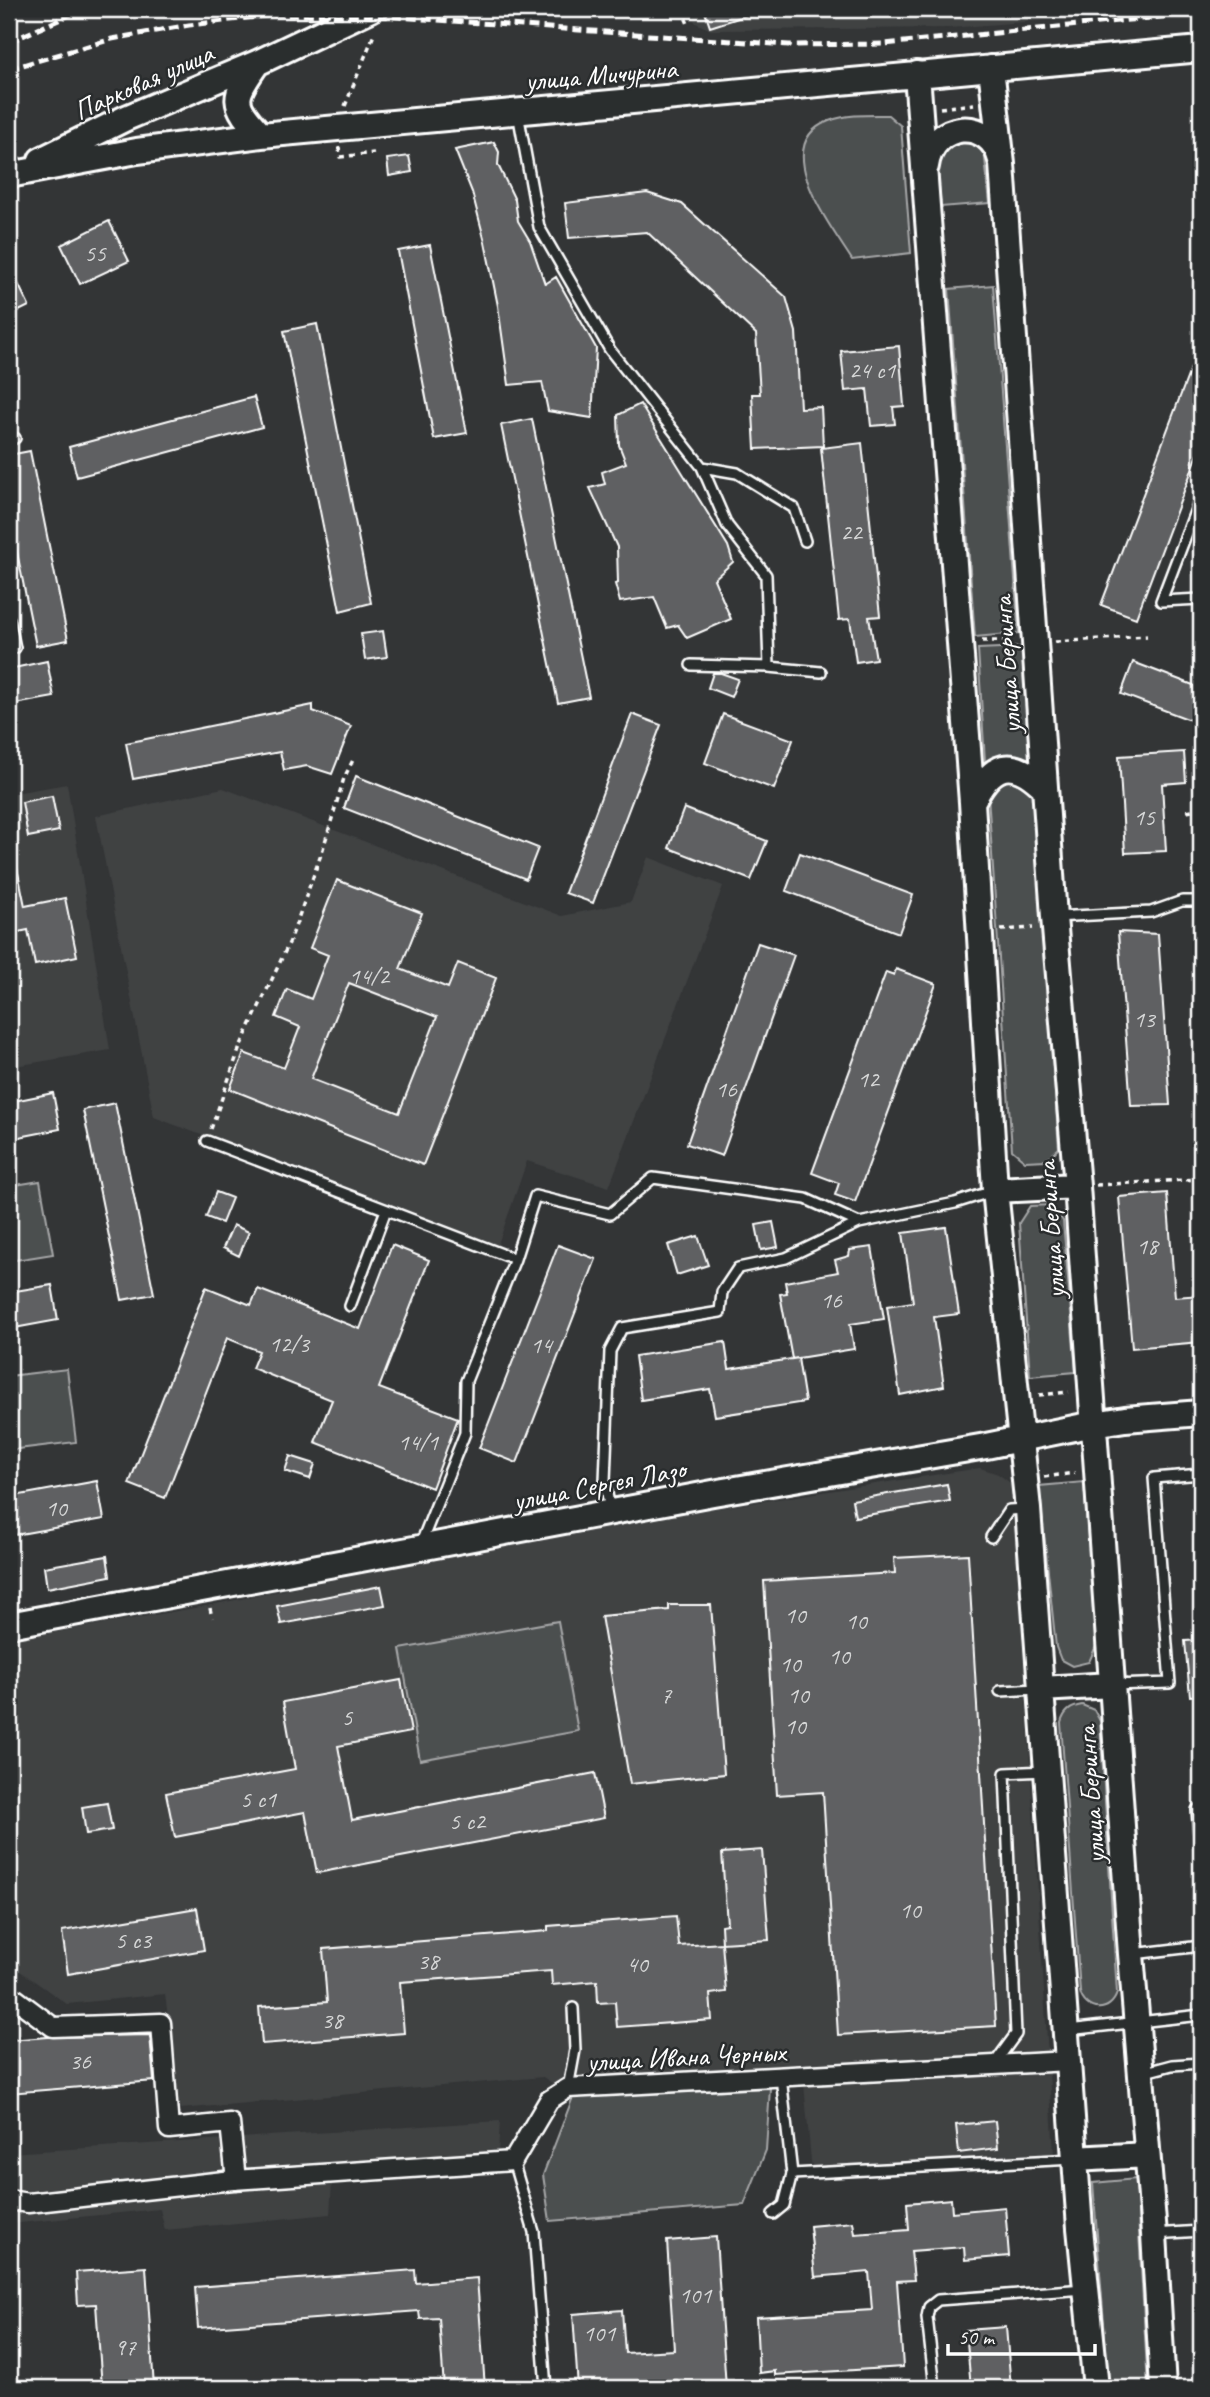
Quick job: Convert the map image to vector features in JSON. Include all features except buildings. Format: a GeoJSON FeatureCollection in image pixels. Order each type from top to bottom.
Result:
{"type":"FeatureCollection","features":[{"type":"Feature","properties":{"kind":"street","name":"Парковая улица"},"geometry":{"type":"LineString","coordinates":[[12,174],[126,118],[257,63],[374,19]]}},
{"type":"Feature","properties":{"kind":"street","name":"улица Мичурина"},"geometry":{"type":"LineString","coordinates":[[12,174],[137,151],[261,135],[1201,50]]}},
{"type":"Feature","properties":{"kind":"street"},"geometry":{"type":"LineString","coordinates":[[257,63],[240,87],[237,103],[244,117],[261,135]]}},
{"type":"Feature","properties":{"kind":"street","name":"улица Беринга"},"geometry":{"type":"LineString","coordinates":[[991,68],[1002,164],[1045,788],[1048,922],[1077,1186],[1163,2388]]}},
{"type":"Feature","properties":{"kind":"street","name":"улица Беринга"},"geometry":{"type":"LineString","coordinates":[[917,74],[972,802],[995,1190],[1028,1508],[1066,2031],[1096,2388]]}},
{"type":"Feature","properties":{"kind":"street"},"geometry":{"type":"LineString","coordinates":[[926,167],[932,146],[949,132],[960,129],[972,130],[992,142],[999,152],[1002,164]]}},
{"type":"Feature","properties":{"kind":"street"},"geometry":{"type":"LineString","coordinates":[[972,802],[992,771],[1007,767],[1022,771],[1045,788]]}},
{"type":"Feature","properties":{"kind":"street"},"geometry":{"type":"LineString","coordinates":[[995,1190],[1077,1186]]}},
{"type":"Feature","properties":{"kind":"street","name":"улица Сергея Лазо"},"geometry":{"type":"LineString","coordinates":[[9,1625],[1094,1424],[1201,1413]]}},
{"type":"Feature","properties":{"kind":"street"},"geometry":{"type":"LineString","coordinates":[[1041,1689],[1112,1685]]}},
{"type":"Feature","properties":{"kind":"street"},"geometry":{"type":"LineString","coordinates":[[9,1994],[54,2027],[161,2023],[169,2129],[230,2123],[236,2180]]}},
{"type":"Feature","properties":{"kind":"street","name":"улица Ивана Черных"},"geometry":{"type":"LineString","coordinates":[[513,2161],[549,2100],[568,2088],[1069,2062]]}},
{"type":"Feature","properties":{"kind":"street"},"geometry":{"type":"LineString","coordinates":[[1076,2159],[1147,2155]]}},
{"type":"Feature","properties":{"kind":"street"},"geometry":{"type":"LineString","coordinates":[[9,2200],[28,2203],[236,2180],[513,2161]]}},
{"type":"Feature","properties":{"kind":"lane"},"geometry":{"type":"LineString","coordinates":[[517,112],[539,227],[610,350],[702,467],[727,525],[766,575],[769,667]]}},
{"type":"Feature","properties":{"kind":"lane"},"geometry":{"type":"LineString","coordinates":[[702,467],[737,473],[794,508],[805,541]]}},
{"type":"Feature","properties":{"kind":"lane"},"geometry":{"type":"LineString","coordinates":[[1201,496],[1161,601],[1201,599]]}},
{"type":"Feature","properties":{"kind":"lane"},"geometry":{"type":"LineString","coordinates":[[9,619],[15,648]]}},
{"type":"Feature","properties":{"kind":"lane"},"geometry":{"type":"LineString","coordinates":[[691,666],[769,667],[821,672]]}},
{"type":"Feature","properties":{"kind":"lane"},"geometry":{"type":"LineString","coordinates":[[1048,922],[1151,912],[1182,901],[1201,901]]}},
{"type":"Feature","properties":{"kind":"lane"},"geometry":{"type":"LineString","coordinates":[[207,1141],[515,1259]]}},
{"type":"Feature","properties":{"kind":"lane"},"geometry":{"type":"LineString","coordinates":[[419,1549],[466,1433],[466,1381],[515,1259],[535,1196],[610,1214],[653,1178],[806,1199],[859,1223]]}},
{"type":"Feature","properties":{"kind":"lane"},"geometry":{"type":"LineString","coordinates":[[611,1513],[606,1481],[610,1351],[622,1328],[720,1312],[723,1292],[738,1268],[786,1258],[859,1223],[955,1203],[995,1190]]}},
{"type":"Feature","properties":{"kind":"lane"},"geometry":{"type":"LineString","coordinates":[[350,1306],[386,1210]]}},
{"type":"Feature","properties":{"kind":"lane"},"geometry":{"type":"LineString","coordinates":[[1112,1685],[1170,1683],[1154,1478],[1201,1475]]}},
{"type":"Feature","properties":{"kind":"lane"},"geometry":{"type":"LineString","coordinates":[[991,1537],[1009,1510],[1028,1508]]}},
{"type":"Feature","properties":{"kind":"lane"},"geometry":{"type":"LineString","coordinates":[[1000,1691],[1041,1689]]}},
{"type":"Feature","properties":{"kind":"lane"},"geometry":{"type":"LineString","coordinates":[[993,2066],[1016,2034],[1005,1773],[1048,1771]]}},
{"type":"Feature","properties":{"kind":"lane"},"geometry":{"type":"LineString","coordinates":[[1201,1810],[1197,1810],[1201,1859]]}},
{"type":"Feature","properties":{"kind":"lane"},"geometry":{"type":"LineString","coordinates":[[1131,1954],[1201,1946]]}},
{"type":"Feature","properties":{"kind":"lane"},"geometry":{"type":"LineString","coordinates":[[568,2088],[575,2050],[573,2007]]}},
{"type":"Feature","properties":{"kind":"lane"},"geometry":{"type":"LineString","coordinates":[[1066,2031],[1201,2015]]}},
{"type":"Feature","properties":{"kind":"lane"},"geometry":{"type":"LineString","coordinates":[[1140,2073],[1172,2065],[1201,2063]]}},
{"type":"Feature","properties":{"kind":"lane"},"geometry":{"type":"LineString","coordinates":[[773,2214],[784,2205],[792,2174],[781,2077]]}},
{"type":"Feature","properties":{"kind":"lane"},"geometry":{"type":"LineString","coordinates":[[792,2174],[1076,2159]]}},
{"type":"Feature","properties":{"kind":"lane"},"geometry":{"type":"LineString","coordinates":[[513,2161],[534,2232],[546,2388]]}},
{"type":"Feature","properties":{"kind":"lane"},"geometry":{"type":"LineString","coordinates":[[1154,2234],[1201,2231]]}},
{"type":"Feature","properties":{"kind":"lane"},"geometry":{"type":"LineString","coordinates":[[935,2388],[927,2316],[929,2307],[938,2300],[1087,2289]]}},
{"type":"Feature","properties":{"kind":"path"},"geometry":{"type":"LineString","coordinates":[[682,9],[688,24]]}},
{"type":"Feature","properties":{"kind":"path"},"geometry":{"type":"LineString","coordinates":[[374,19],[337,128],[340,157],[374,153]]}},
{"type":"Feature","properties":{"kind":"path"},"geometry":{"type":"LineString","coordinates":[[934,108],[980,103]]}},
{"type":"Feature","properties":{"kind":"path"},"geometry":{"type":"LineString","coordinates":[[960,642],[1067,643],[1147,636]]}},
{"type":"Feature","properties":{"kind":"path"},"geometry":{"type":"LineString","coordinates":[[207,1141],[240,1047],[289,941],[323,849],[344,778],[353,760]]}},
{"type":"Feature","properties":{"kind":"path"},"geometry":{"type":"LineString","coordinates":[[1187,811],[1201,808]]}},
{"type":"Feature","properties":{"kind":"path"},"geometry":{"type":"LineString","coordinates":[[1001,930],[1048,922]]}},
{"type":"Feature","properties":{"kind":"path"},"geometry":{"type":"LineString","coordinates":[[1077,1186],[1199,1179],[1194,1092]]}},
{"type":"Feature","properties":{"kind":"path"},"geometry":{"type":"LineString","coordinates":[[1039,1395],[1078,1391]]}},
{"type":"Feature","properties":{"kind":"path"},"geometry":{"type":"LineString","coordinates":[[1041,1478],[1084,1472]]}},
{"type":"Feature","properties":{"kind":"shaded area"},"geometry":{"type":"Polygon","coordinates":[[[687,9],[1180,9],[949,28],[711,30],[696,23],[687,9]]]}},
{"type":"Feature","properties":{"kind":"shaded area"},"geometry":{"type":"Polygon","coordinates":[[[888,115],[901,126],[911,253],[852,260],[831,228],[810,187],[804,167],[804,148],[811,132],[829,121],[851,116],[888,115]]]}},
{"type":"Feature","properties":{"kind":"shaded area"},"geometry":{"type":"Polygon","coordinates":[[[966,137],[984,150],[990,203],[941,207],[937,162],[941,148],[966,137]]]}},
{"type":"Feature","properties":{"kind":"shaded area"},"geometry":{"type":"Polygon","coordinates":[[[993,285],[1019,633],[975,637],[949,289],[993,285]]]}},
{"type":"Feature","properties":{"kind":"shaded area"},"geometry":{"type":"Polygon","coordinates":[[[1022,647],[1032,758],[985,762],[978,649],[1022,647]]]}},
{"type":"Feature","properties":{"kind":"shaded area"},"geometry":{"type":"Polygon","coordinates":[[[1020,779],[1033,791],[1059,1148],[1046,1160],[1025,1161],[1012,1150],[988,795],[999,781],[1020,779]]]}},
{"type":"Feature","properties":{"kind":"shaded area"},"geometry":{"type":"Polygon","coordinates":[[[67,784],[110,1050],[9,1067],[9,794],[67,784]]]}},
{"type":"Feature","properties":{"kind":"shaded area"},"geometry":{"type":"Polygon","coordinates":[[[223,788],[562,916],[631,902],[648,857],[723,886],[609,1187],[527,1161],[497,1247],[154,1117],[96,816],[223,788]]]}},
{"type":"Feature","properties":{"kind":"shaded area"},"geometry":{"type":"Polygon","coordinates":[[[40,1181],[53,1254],[9,1261],[9,1186],[40,1181]]]}},
{"type":"Feature","properties":{"kind":"shaded area"},"geometry":{"type":"Polygon","coordinates":[[[1051,1205],[1063,1221],[1076,1372],[1030,1376],[1019,1223],[1030,1206],[1051,1205]]]}},
{"type":"Feature","properties":{"kind":"shaded area"},"geometry":{"type":"Polygon","coordinates":[[[67,1369],[76,1442],[9,1450],[9,1376],[67,1369]]]}},
{"type":"Feature","properties":{"kind":"shaded area"},"geometry":{"type":"Polygon","coordinates":[[[980,1468],[998,1474],[1013,1485],[1054,2155],[812,2171],[804,2084],[567,2093],[543,2077],[180,2109],[165,1994],[67,2004],[13,1966],[9,1927],[9,1640],[206,1606],[587,1528],[980,1468]]]}},
{"type":"Feature","properties":{"kind":"shaded area"},"geometry":{"type":"Polygon","coordinates":[[[1084,1482],[1096,1646],[1089,1662],[1072,1666],[1061,1660],[1056,1647],[1039,1486],[1084,1482]]]}},
{"type":"Feature","properties":{"kind":"shaded area"},"geometry":{"type":"Polygon","coordinates":[[[558,1621],[578,1731],[420,1760],[400,1649],[558,1621]]]}},
{"type":"Feature","properties":{"kind":"shaded area"},"geometry":{"type":"Polygon","coordinates":[[[1082,1705],[1094,1710],[1100,1721],[1117,1993],[1109,2005],[1098,2008],[1087,2004],[1080,1992],[1061,1723],[1068,1711],[1082,1705]]]}},
{"type":"Feature","properties":{"kind":"shaded area"},"geometry":{"type":"Polygon","coordinates":[[[770,2088],[766,2150],[744,2205],[550,2221],[543,2175],[573,2097],[770,2088]]]}},
{"type":"Feature","properties":{"kind":"shaded area"},"geometry":{"type":"Polygon","coordinates":[[[500,2121],[497,2169],[332,2182],[330,2214],[165,2230],[160,2209],[9,2224],[9,2153],[500,2121]]]}},
{"type":"Feature","properties":{"kind":"shaded area"},"geometry":{"type":"Polygon","coordinates":[[[1136,2179],[1148,2388],[1109,2388],[1093,2183],[1136,2179]]]}},
{"type":"Feature","properties":{"kind":"railway"},"geometry":{"type":"LineString","coordinates":[[9,42],[83,9]]}},
{"type":"Feature","properties":{"kind":"railway"},"geometry":{"type":"LineString","coordinates":[[9,69],[112,39],[189,25],[274,15],[382,16],[789,45],[884,44],[1201,13]]}}]}
